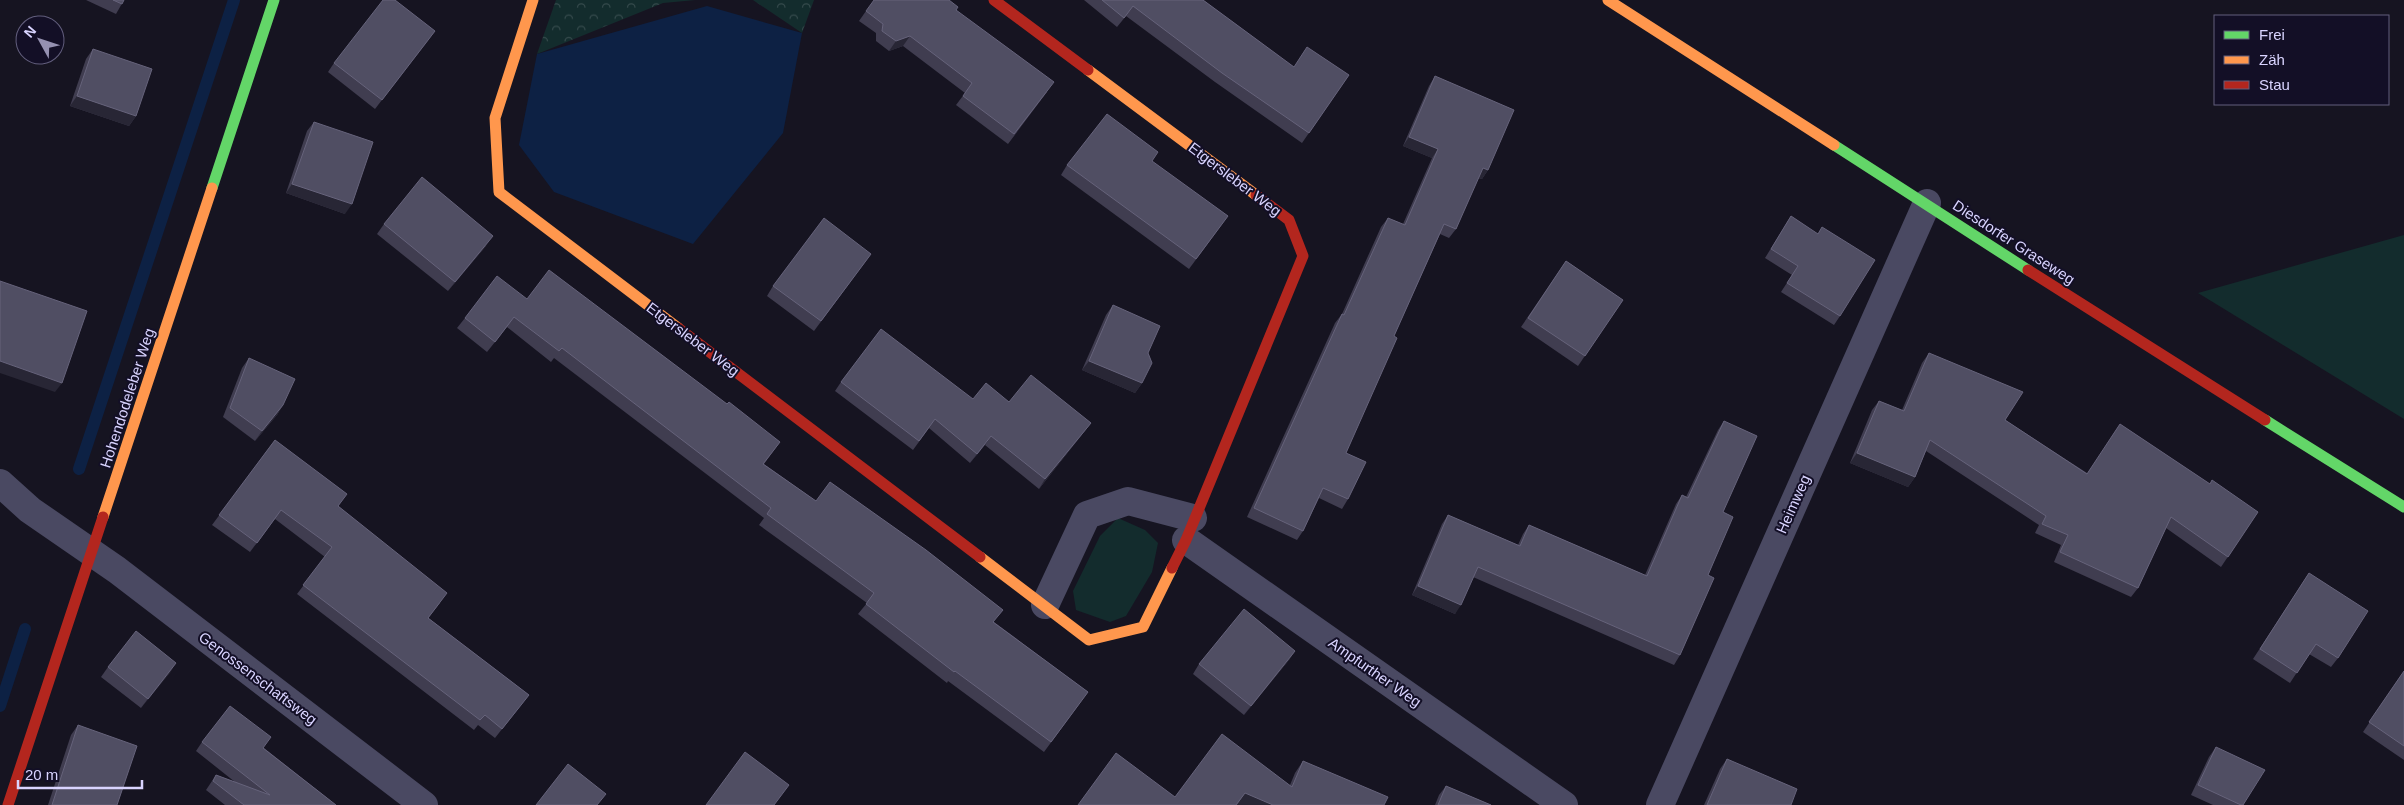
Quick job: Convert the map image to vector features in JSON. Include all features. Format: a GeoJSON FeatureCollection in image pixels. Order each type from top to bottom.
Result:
{"type":"FeatureCollection","features":[{"type":"Feature","properties":{"kind":"street","name":"Hohendodeleber Weg"},"geometry":{"type":"LineString","coordinates":[[8,805],[274,0]]}},
{"type":"Feature","properties":{"kind":"street","name":"Etgersleber Weg"},"geometry":{"type":"LineString","coordinates":[[532,0],[495,118],[498,192],[1089,640],[1143,627],[1190,529],[1303,256],[1289,220],[994,0]]}},
{"type":"Feature","properties":{"kind":"street","name":"Diesdorfer Graseweg"},"geometry":{"type":"LineString","coordinates":[[1608,0],[1927,203],[2130,336],[2404,508]]}},
{"type":"Feature","properties":{"kind":"street","name":"Heimweg"},"geometry":{"type":"LineString","coordinates":[[1660,805],[1927,203]]}},
{"type":"Feature","properties":{"kind":"street","name":"Genossenschaftsweg"},"geometry":{"type":"LineString","coordinates":[[0,483],[30,510],[92,552],[424,805]]}},
{"type":"Feature","properties":{"kind":"street"},"geometry":{"type":"LineString","coordinates":[[1045,605],[1088,515],[1128,501],[1190,529]]}},
{"type":"Feature","properties":{"kind":"street","name":"Ampfurther Weg"},"geometry":{"type":"LineString","coordinates":[[1190,529],[1564,805]]}},
{"type":"Feature","properties":{"kind":"green space"},"geometry":{"type":"Polygon","coordinates":[[[556,0],[695,0],[663,3],[537,54],[556,0]]]}},
{"type":"Feature","properties":{"kind":"green space"},"geometry":{"type":"Polygon","coordinates":[[[753,0],[814,0],[802,33],[753,0]]]}},
{"type":"Feature","properties":{"kind":"green space"},"geometry":{"type":"Polygon","coordinates":[[[2404,235],[2404,419],[2198,293],[2404,235]]]}},
{"type":"Feature","properties":{"kind":"green space"},"geometry":{"type":"Polygon","coordinates":[[[1118,518],[1145,530],[1158,543],[1152,572],[1126,616],[1110,622],[1076,610],[1073,591],[1100,536],[1118,518]]]}},
{"type":"Feature","properties":{"kind":"water"},"geometry":{"type":"Polygon","coordinates":[[[707,6],[802,33],[783,133],[693,244],[554,192],[519,145],[537,54],[707,6]]]}},
{"type":"Feature","properties":{"kind":"building"},"geometry":{"type":"Polygon","coordinates":[[[113,0],[124,0],[122,4],[113,0]]]}},
{"type":"Feature","properties":{"kind":"building"},"geometry":{"type":"Polygon","coordinates":[[[383,0],[395,0],[435,31],[382,100],[334,63],[383,0]]]}},
{"type":"Feature","properties":{"kind":"building"},"geometry":{"type":"Polygon","coordinates":[[[874,0],[949,0],[958,7],[956,10],[1054,82],[1014,134],[963,96],[972,83],[910,36],[896,41],[882,31],[883,24],[866,11],[874,0]]]}},
{"type":"Feature","properties":{"kind":"building"},"geometry":{"type":"Polygon","coordinates":[[[1102,0],[1203,0],[1294,67],[1307,47],[1349,75],[1309,133],[1222,73],[1133,6],[1124,18],[1102,0]]]}},
{"type":"Feature","properties":{"kind":"building"},"geometry":{"type":"Polygon","coordinates":[[[93,49],[152,69],[136,116],[77,96],[93,49]]]}},
{"type":"Feature","properties":{"kind":"building"},"geometry":{"type":"Polygon","coordinates":[[[1435,76],[1514,110],[1488,170],[1483,168],[1456,229],[1444,224],[1394,336],[1397,338],[1346,453],[1366,462],[1348,499],[1323,488],[1303,531],[1254,508],[1388,218],[1405,225],[1438,149],[1409,137],[1435,76]]]}},
{"type":"Feature","properties":{"kind":"building"},"geometry":{"type":"Polygon","coordinates":[[[1107,114],[1158,152],[1152,161],[1228,216],[1196,259],[1067,165],[1107,114]]]}},
{"type":"Feature","properties":{"kind":"building"},"geometry":{"type":"Polygon","coordinates":[[[314,122],[373,142],[352,204],[292,184],[314,122]]]}},
{"type":"Feature","properties":{"kind":"building"},"geometry":{"type":"Polygon","coordinates":[[[422,177],[493,236],[455,282],[384,224],[422,177]]]}},
{"type":"Feature","properties":{"kind":"building"},"geometry":{"type":"Polygon","coordinates":[[[1791,216],[1818,234],[1822,227],[1875,260],[1840,316],[1787,283],[1798,266],[1771,249],[1791,216]]]}},
{"type":"Feature","properties":{"kind":"building"},"geometry":{"type":"Polygon","coordinates":[[[824,218],[871,254],[821,321],[773,286],[824,218]]]}},
{"type":"Feature","properties":{"kind":"building"},"geometry":{"type":"Polygon","coordinates":[[[1566,261],[1623,300],[1585,356],[1528,318],[1566,261]]]}},
{"type":"Feature","properties":{"kind":"building"},"geometry":{"type":"Polygon","coordinates":[[[549,270],[727,404],[729,402],[780,442],[763,464],[816,501],[830,482],[926,550],[1003,610],[993,622],[1088,692],[1051,742],[954,672],[866,604],[874,593],[767,514],[771,508],[562,348],[559,351],[514,317],[495,342],[465,318],[497,276],[527,299],[549,270]]]}},
{"type":"Feature","properties":{"kind":"building"},"geometry":{"type":"Polygon","coordinates":[[[0,281],[87,311],[62,383],[0,361],[0,281]]]}},
{"type":"Feature","properties":{"kind":"building"},"geometry":{"type":"Polygon","coordinates":[[[1113,305],[1160,326],[1148,353],[1152,363],[1142,383],[1089,361],[1113,305]]]}},
{"type":"Feature","properties":{"kind":"building"},"geometry":{"type":"Polygon","coordinates":[[[881,329],[973,399],[986,383],[1009,402],[1031,375],[1091,423],[1045,479],[991,436],[977,454],[935,419],[919,441],[841,382],[881,329]]]}},
{"type":"Feature","properties":{"kind":"building"},"geometry":{"type":"Polygon","coordinates":[[[1929,353],[2023,392],[2005,420],[2087,474],[2120,424],[2210,484],[2212,480],[2258,512],[2228,557],[2171,517],[2138,588],[2060,552],[2068,535],[2042,524],[2046,516],[1930,440],[1915,477],[1857,453],[1879,401],[1904,411],[1929,353]]]}},
{"type":"Feature","properties":{"kind":"building"},"geometry":{"type":"Polygon","coordinates":[[[249,358],[295,379],[283,405],[262,431],[230,408],[249,358]]]}},
{"type":"Feature","properties":{"kind":"building"},"geometry":{"type":"Polygon","coordinates":[[[1724,421],[1757,436],[1723,512],[1733,517],[1708,575],[1714,578],[1680,655],[1478,567],[1461,605],[1418,586],[1448,515],[1520,546],[1529,525],[1647,576],[1682,495],[1688,498],[1724,421]]]}},
{"type":"Feature","properties":{"kind":"building"},"geometry":{"type":"Polygon","coordinates":[[[275,440],[347,494],[338,506],[447,593],[428,618],[529,695],[502,729],[485,715],[480,720],[303,585],[332,547],[281,510],[257,543],[219,515],[275,440]]]}},
{"type":"Feature","properties":{"kind":"building"},"geometry":{"type":"Polygon","coordinates":[[[2309,573],[2368,611],[2338,658],[2316,644],[2297,673],[2260,649],[2309,573]]]}},
{"type":"Feature","properties":{"kind":"building"},"geometry":{"type":"Polygon","coordinates":[[[1244,609],[1295,651],[1251,706],[1199,664],[1244,609]]]}},
{"type":"Feature","properties":{"kind":"building"},"geometry":{"type":"Polygon","coordinates":[[[136,631],[176,663],[148,699],[108,667],[136,631]]]}},
{"type":"Feature","properties":{"kind":"building"},"geometry":{"type":"Polygon","coordinates":[[[2404,671],[2404,746],[2369,722],[2404,671]]]}},
{"type":"Feature","properties":{"kind":"building"},"geometry":{"type":"Polygon","coordinates":[[[230,706],[271,737],[263,748],[336,805],[244,805],[213,781],[216,775],[270,795],[202,742],[230,706]]]}},
{"type":"Feature","properties":{"kind":"building"},"geometry":{"type":"Polygon","coordinates":[[[78,725],[137,746],[117,805],[52,805],[78,725]]]}},
{"type":"Feature","properties":{"kind":"building"},"geometry":{"type":"Polygon","coordinates":[[[1222,734],[1292,787],[1303,761],[1388,797],[1384,805],[1273,805],[1245,793],[1236,805],[1078,805],[1116,753],[1175,797],[1222,734]]]}},
{"type":"Feature","properties":{"kind":"building"},"geometry":{"type":"Polygon","coordinates":[[[2216,747],[2265,770],[2243,805],[2198,785],[2216,747]]]}},
{"type":"Feature","properties":{"kind":"building"},"geometry":{"type":"Polygon","coordinates":[[[745,752],[789,785],[774,805],[706,805],[745,752]]]}},
{"type":"Feature","properties":{"kind":"building"},"geometry":{"type":"Polygon","coordinates":[[[1727,759],[1797,789],[1791,805],[1707,805],[1727,759]]]}},
{"type":"Feature","properties":{"kind":"building"},"geometry":{"type":"Polygon","coordinates":[[[568,764],[606,794],[597,805],[536,805],[568,764]]]}},
{"type":"Feature","properties":{"kind":"building"},"geometry":{"type":"Polygon","coordinates":[[[1446,786],[1491,805],[1438,805],[1446,786]]]}},
{"type":"Feature","properties":{"kind":"waterway"},"geometry":{"type":"LineString","coordinates":[[79,469],[234,0]]}},
{"type":"Feature","properties":{"kind":"waterway"},"geometry":{"type":"LineString","coordinates":[[0,706],[25,629]]}},
{"type":"Feature","properties":{"kind":"traffic: fast"},"geometry":{"type":"LineString","coordinates":[[212,188],[274,0]]}},
{"type":"Feature","properties":{"kind":"traffic: fast"},"geometry":{"type":"LineString","coordinates":[[1834,145],[2028,270]]}},
{"type":"Feature","properties":{"kind":"traffic: fast"},"geometry":{"type":"LineString","coordinates":[[2265,420],[2404,507]]}},
{"type":"Feature","properties":{"kind":"traffic: slow"},"geometry":{"type":"LineString","coordinates":[[533,0],[495,118],[499,192],[678,328]]}},
{"type":"Feature","properties":{"kind":"traffic: slow"},"geometry":{"type":"LineString","coordinates":[[1608,0],[1834,145]]}},
{"type":"Feature","properties":{"kind":"traffic: slow"},"geometry":{"type":"LineString","coordinates":[[1088,70],[1256,195]]}},
{"type":"Feature","properties":{"kind":"traffic: slow"},"geometry":{"type":"LineString","coordinates":[[103,517],[212,188]]}},
{"type":"Feature","properties":{"kind":"traffic: slow"},"geometry":{"type":"LineString","coordinates":[[980,557],[1089,640],[1143,627],[1172,568]]}},
{"type":"Feature","properties":{"kind":"traffic: jam"},"geometry":{"type":"LineString","coordinates":[[994,0],[1088,70]]}},
{"type":"Feature","properties":{"kind":"traffic: jam"},"geometry":{"type":"LineString","coordinates":[[1172,568],[1186,540],[1303,256],[1289,220],[1256,195]]}},
{"type":"Feature","properties":{"kind":"traffic: jam"},"geometry":{"type":"LineString","coordinates":[[2028,270],[2265,420]]}},
{"type":"Feature","properties":{"kind":"traffic: jam"},"geometry":{"type":"LineString","coordinates":[[678,328],[980,557]]}},
{"type":"Feature","properties":{"kind":"traffic: jam"},"geometry":{"type":"LineString","coordinates":[[8,805],[103,517]]}}]}
